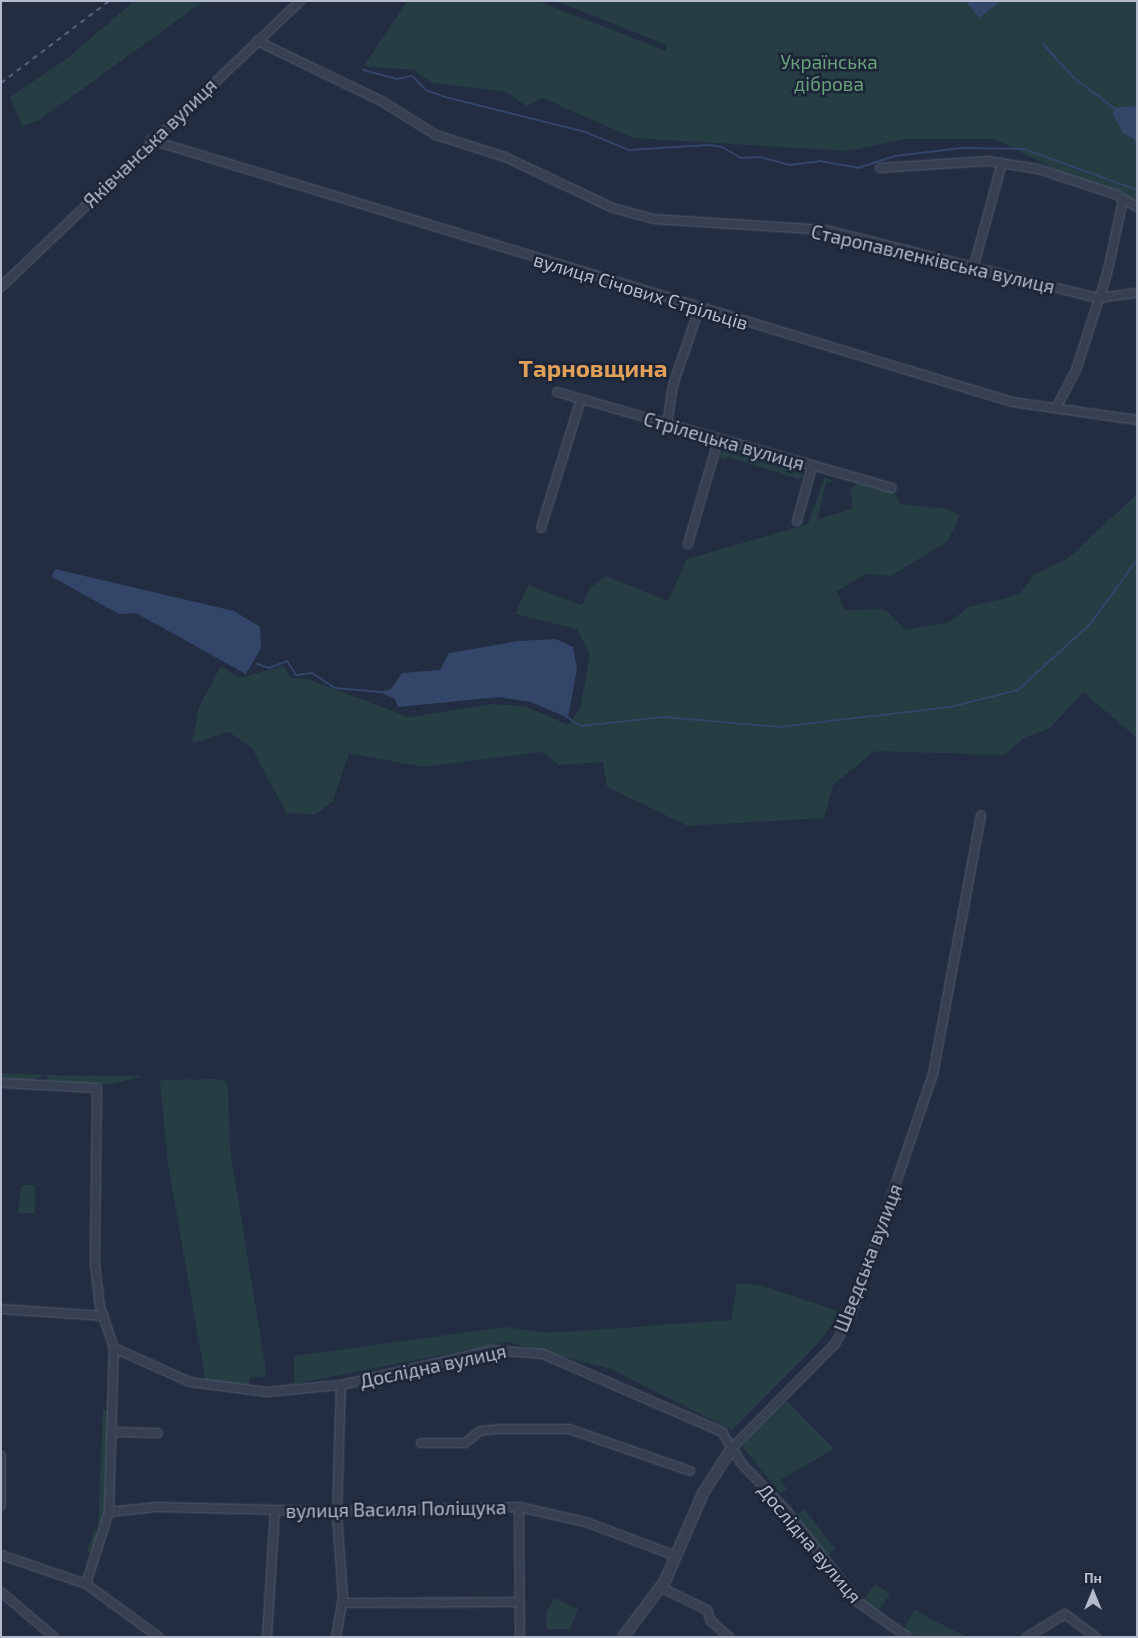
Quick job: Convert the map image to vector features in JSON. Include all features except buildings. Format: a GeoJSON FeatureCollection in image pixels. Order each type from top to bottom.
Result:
{"type":"FeatureCollection","features":[{"type":"Feature","properties":{"kind":"street","name":"Яківчанська вулиця"},"geometry":{"type":"LineString","coordinates":[[1,287],[151,140],[300,1]]}},
{"type":"Feature","properties":{"kind":"street","name":"Старопавленківська вулиця"},"geometry":{"type":"LineString","coordinates":[[257,41],[383,102],[436,135],[505,157],[613,208],[654,219],[826,230],[974,265],[1097,298],[1137,293]]}},
{"type":"Feature","properties":{"kind":"street","name":"вулиця Січових Стрільців"},"geometry":{"type":"LineString","coordinates":[[151,140],[699,309],[1012,402],[1137,420]]}},
{"type":"Feature","properties":{"kind":"street"},"geometry":{"type":"LineString","coordinates":[[880,168],[940,161],[1002,164],[1060,174],[1137,207]]}},
{"type":"Feature","properties":{"kind":"street"},"geometry":{"type":"LineString","coordinates":[[974,265],[1002,164]]}},
{"type":"Feature","properties":{"kind":"street"},"geometry":{"type":"LineString","coordinates":[[1056,408],[1076,370],[1123,200]]}},
{"type":"Feature","properties":{"kind":"street"},"geometry":{"type":"LineString","coordinates":[[667,425],[673,385],[699,309]]}},
{"type":"Feature","properties":{"kind":"street","name":"Стрілецька вулиця"},"geometry":{"type":"LineString","coordinates":[[557,392],[718,441],[892,488]]}},
{"type":"Feature","properties":{"kind":"street"},"geometry":{"type":"LineString","coordinates":[[542,528],[581,399]]}},
{"type":"Feature","properties":{"kind":"street"},"geometry":{"type":"LineString","coordinates":[[688,544],[718,441]]}},
{"type":"Feature","properties":{"kind":"street"},"geometry":{"type":"LineString","coordinates":[[797,521],[812,467]]}},
{"type":"Feature","properties":{"kind":"street","name":"Шведська вулиця"},"geometry":{"type":"LineString","coordinates":[[622,1637],[660,1587],[676,1556],[703,1493],[732,1448],[835,1344],[851,1315],[933,1074],[981,815]]}},
{"type":"Feature","properties":{"kind":"street"},"geometry":{"type":"LineString","coordinates":[[1,1083],[97,1088],[94,1251],[104,1316],[114,1348],[109,1512],[86,1584]]}},
{"type":"Feature","properties":{"kind":"street"},"geometry":{"type":"LineString","coordinates":[[1,1309],[104,1316]]}},
{"type":"Feature","properties":{"kind":"street","name":"Дослідна вулиця"},"geometry":{"type":"LineString","coordinates":[[114,1348],[180,1378],[218,1388],[266,1392],[341,1385],[482,1352],[529,1351],[710,1425],[722,1432],[732,1448],[858,1602],[907,1637]]}},
{"type":"Feature","properties":{"kind":"street"},"geometry":{"type":"LineString","coordinates":[[336,1637],[343,1603],[337,1510],[341,1385]]}},
{"type":"Feature","properties":{"kind":"street"},"geometry":{"type":"LineString","coordinates":[[421,1444],[465,1443],[480,1431],[498,1429],[569,1429],[690,1471]]}},
{"type":"Feature","properties":{"kind":"street"},"geometry":{"type":"LineString","coordinates":[[112,1432],[158,1433]]}},
{"type":"Feature","properties":{"kind":"street"},"geometry":{"type":"LineString","coordinates":[[1,1456],[1,1505]]}},
{"type":"Feature","properties":{"kind":"street","name":"вулиця Василя Поліщука"},"geometry":{"type":"LineString","coordinates":[[109,1512],[156,1507],[275,1510],[520,1507],[586,1522],[676,1556]]}},
{"type":"Feature","properties":{"kind":"street"},"geometry":{"type":"LineString","coordinates":[[520,1507],[520,1637]]}},
{"type":"Feature","properties":{"kind":"street"},"geometry":{"type":"LineString","coordinates":[[267,1637],[275,1510]]}},
{"type":"Feature","properties":{"kind":"street"},"geometry":{"type":"LineString","coordinates":[[1,1555],[86,1584],[159,1637]]}},
{"type":"Feature","properties":{"kind":"street"},"geometry":{"type":"LineString","coordinates":[[660,1587],[707,1610],[711,1621],[729,1637]]}},
{"type":"Feature","properties":{"kind":"street"},"geometry":{"type":"LineString","coordinates":[[1,1592],[54,1637]]}},
{"type":"Feature","properties":{"kind":"street"},"geometry":{"type":"LineString","coordinates":[[343,1603],[519,1602]]}},
{"type":"Feature","properties":{"kind":"street"},"geometry":{"type":"LineString","coordinates":[[1027,1637],[1066,1614],[1096,1637]]}},
{"type":"Feature","properties":{"kind":"green space"},"geometry":{"type":"Polygon","coordinates":[[[134,1],[204,1],[38,121],[22,126],[10,97],[69,57],[134,1]]]}},
{"type":"Feature","properties":{"kind":"green space","name":"Українська діброва"},"geometry":{"type":"Polygon","coordinates":[[[407,1],[538,1],[666,51],[667,45],[556,1],[1137,1],[1137,202],[1067,175],[995,139],[906,139],[848,151],[633,138],[543,98],[526,106],[507,92],[432,83],[414,70],[364,66],[407,1]]]}},
{"type":"Feature","properties":{"kind":"green space"},"geometry":{"type":"Polygon","coordinates":[[[724,450],[801,471],[803,476],[799,479],[727,457],[722,460],[719,454],[724,450]]]}},
{"type":"Feature","properties":{"kind":"green space"},"geometry":{"type":"Polygon","coordinates":[[[825,477],[833,481],[826,483],[817,520],[853,508],[850,490],[857,483],[876,489],[892,488],[900,504],[948,509],[960,515],[948,541],[891,576],[866,574],[837,591],[844,610],[885,609],[905,630],[950,622],[968,607],[1019,595],[1035,574],[1067,559],[1137,494],[1137,738],[1083,692],[1050,728],[1024,738],[1004,755],[875,751],[833,785],[824,818],[688,826],[607,787],[603,762],[559,765],[542,752],[423,767],[349,753],[333,801],[315,815],[286,813],[252,748],[229,732],[192,743],[199,707],[221,666],[239,678],[284,666],[290,678],[307,679],[409,717],[493,704],[525,706],[568,725],[580,708],[590,655],[577,629],[515,614],[528,585],[582,605],[590,588],[605,576],[668,601],[687,559],[808,524],[825,477]]]}},
{"type":"Feature","properties":{"kind":"green space"},"geometry":{"type":"Polygon","coordinates":[[[1,1073],[43,1075],[35,1080],[1,1078],[1,1073]]]}},
{"type":"Feature","properties":{"kind":"green space"},"geometry":{"type":"Polygon","coordinates":[[[47,1075],[144,1076],[108,1085],[47,1081],[47,1075]]]}},
{"type":"Feature","properties":{"kind":"green space"},"geometry":{"type":"Polygon","coordinates":[[[215,1079],[225,1081],[228,1086],[230,1149],[265,1365],[266,1377],[250,1378],[249,1387],[206,1382],[168,1164],[160,1080],[215,1079]]]}},
{"type":"Feature","properties":{"kind":"green space"},"geometry":{"type":"Polygon","coordinates":[[[21,1185],[35,1185],[35,1213],[18,1213],[21,1185]]]}},
{"type":"Feature","properties":{"kind":"green space"},"geometry":{"type":"Polygon","coordinates":[[[737,1283],[763,1286],[842,1312],[819,1342],[732,1430],[611,1369],[508,1342],[294,1384],[294,1356],[506,1327],[549,1333],[731,1320],[737,1283]]]}},
{"type":"Feature","properties":{"kind":"green space"},"geometry":{"type":"Polygon","coordinates":[[[787,1401],[834,1449],[780,1480],[787,1489],[780,1493],[742,1446],[787,1401]]]}},
{"type":"Feature","properties":{"kind":"green space"},"geometry":{"type":"Polygon","coordinates":[[[103,1410],[108,1410],[106,1510],[98,1527],[103,1410]]]}},
{"type":"Feature","properties":{"kind":"green space"},"geometry":{"type":"Polygon","coordinates":[[[804,1509],[835,1549],[828,1555],[796,1515],[804,1509]]]}},
{"type":"Feature","properties":{"kind":"green space"},"geometry":{"type":"Polygon","coordinates":[[[95,1529],[98,1533],[92,1553],[87,1551],[95,1529]]]}},
{"type":"Feature","properties":{"kind":"green space"},"geometry":{"type":"Polygon","coordinates":[[[875,1584],[890,1594],[878,1611],[863,1601],[875,1584]]]}},
{"type":"Feature","properties":{"kind":"green space"},"geometry":{"type":"Polygon","coordinates":[[[554,1598],[578,1609],[570,1629],[547,1629],[546,1613],[554,1598]]]}},
{"type":"Feature","properties":{"kind":"green space"},"geometry":{"type":"Polygon","coordinates":[[[915,1609],[967,1637],[919,1637],[903,1630],[915,1609]]]}},
{"type":"Feature","properties":{"kind":"water"},"geometry":{"type":"Polygon","coordinates":[[[965,1],[1001,1],[979,18],[965,1]]]}},
{"type":"Feature","properties":{"kind":"water"},"geometry":{"type":"Polygon","coordinates":[[[1137,106],[1137,163],[1135,140],[1123,133],[1113,115],[1114,108],[1137,106]]]}},
{"type":"Feature","properties":{"kind":"water"},"geometry":{"type":"Polygon","coordinates":[[[55,569],[234,611],[260,627],[261,648],[246,674],[136,613],[119,614],[52,577],[55,569]]]}},
{"type":"Feature","properties":{"kind":"water"},"geometry":{"type":"Polygon","coordinates":[[[556,639],[573,647],[577,669],[568,718],[531,702],[499,697],[398,707],[395,699],[380,692],[391,689],[402,673],[440,670],[449,653],[518,641],[556,639]]]}},
{"type":"Feature","properties":{"kind":"waterway"},"geometry":{"type":"LineString","coordinates":[[1043,44],[1074,78],[1115,109]]}},
{"type":"Feature","properties":{"kind":"waterway"},"geometry":{"type":"LineString","coordinates":[[363,70],[397,79],[412,76],[426,90],[445,97],[585,132],[629,150],[708,145],[722,147],[741,158],[760,157],[789,165],[820,161],[858,168],[894,156],[963,148],[1024,149],[1137,190]]}},
{"type":"Feature","properties":{"kind":"waterway"},"geometry":{"type":"LineString","coordinates":[[567,717],[581,726],[664,717],[779,727],[950,707],[1018,690],[1090,624],[1137,560]]}},
{"type":"Feature","properties":{"kind":"waterway"},"geometry":{"type":"LineString","coordinates":[[257,664],[269,668],[287,661],[296,675],[312,673],[335,688],[381,692]]}},
{"type":"Feature","properties":{"kind":"railway"},"geometry":{"type":"LineString","coordinates":[[1,83],[109,1]]}},
{"type":"Feature","properties":{"kind":"district","name":"Тарновщина"},"geometry":{"type":"Point","coordinates":[593,368]}}]}
